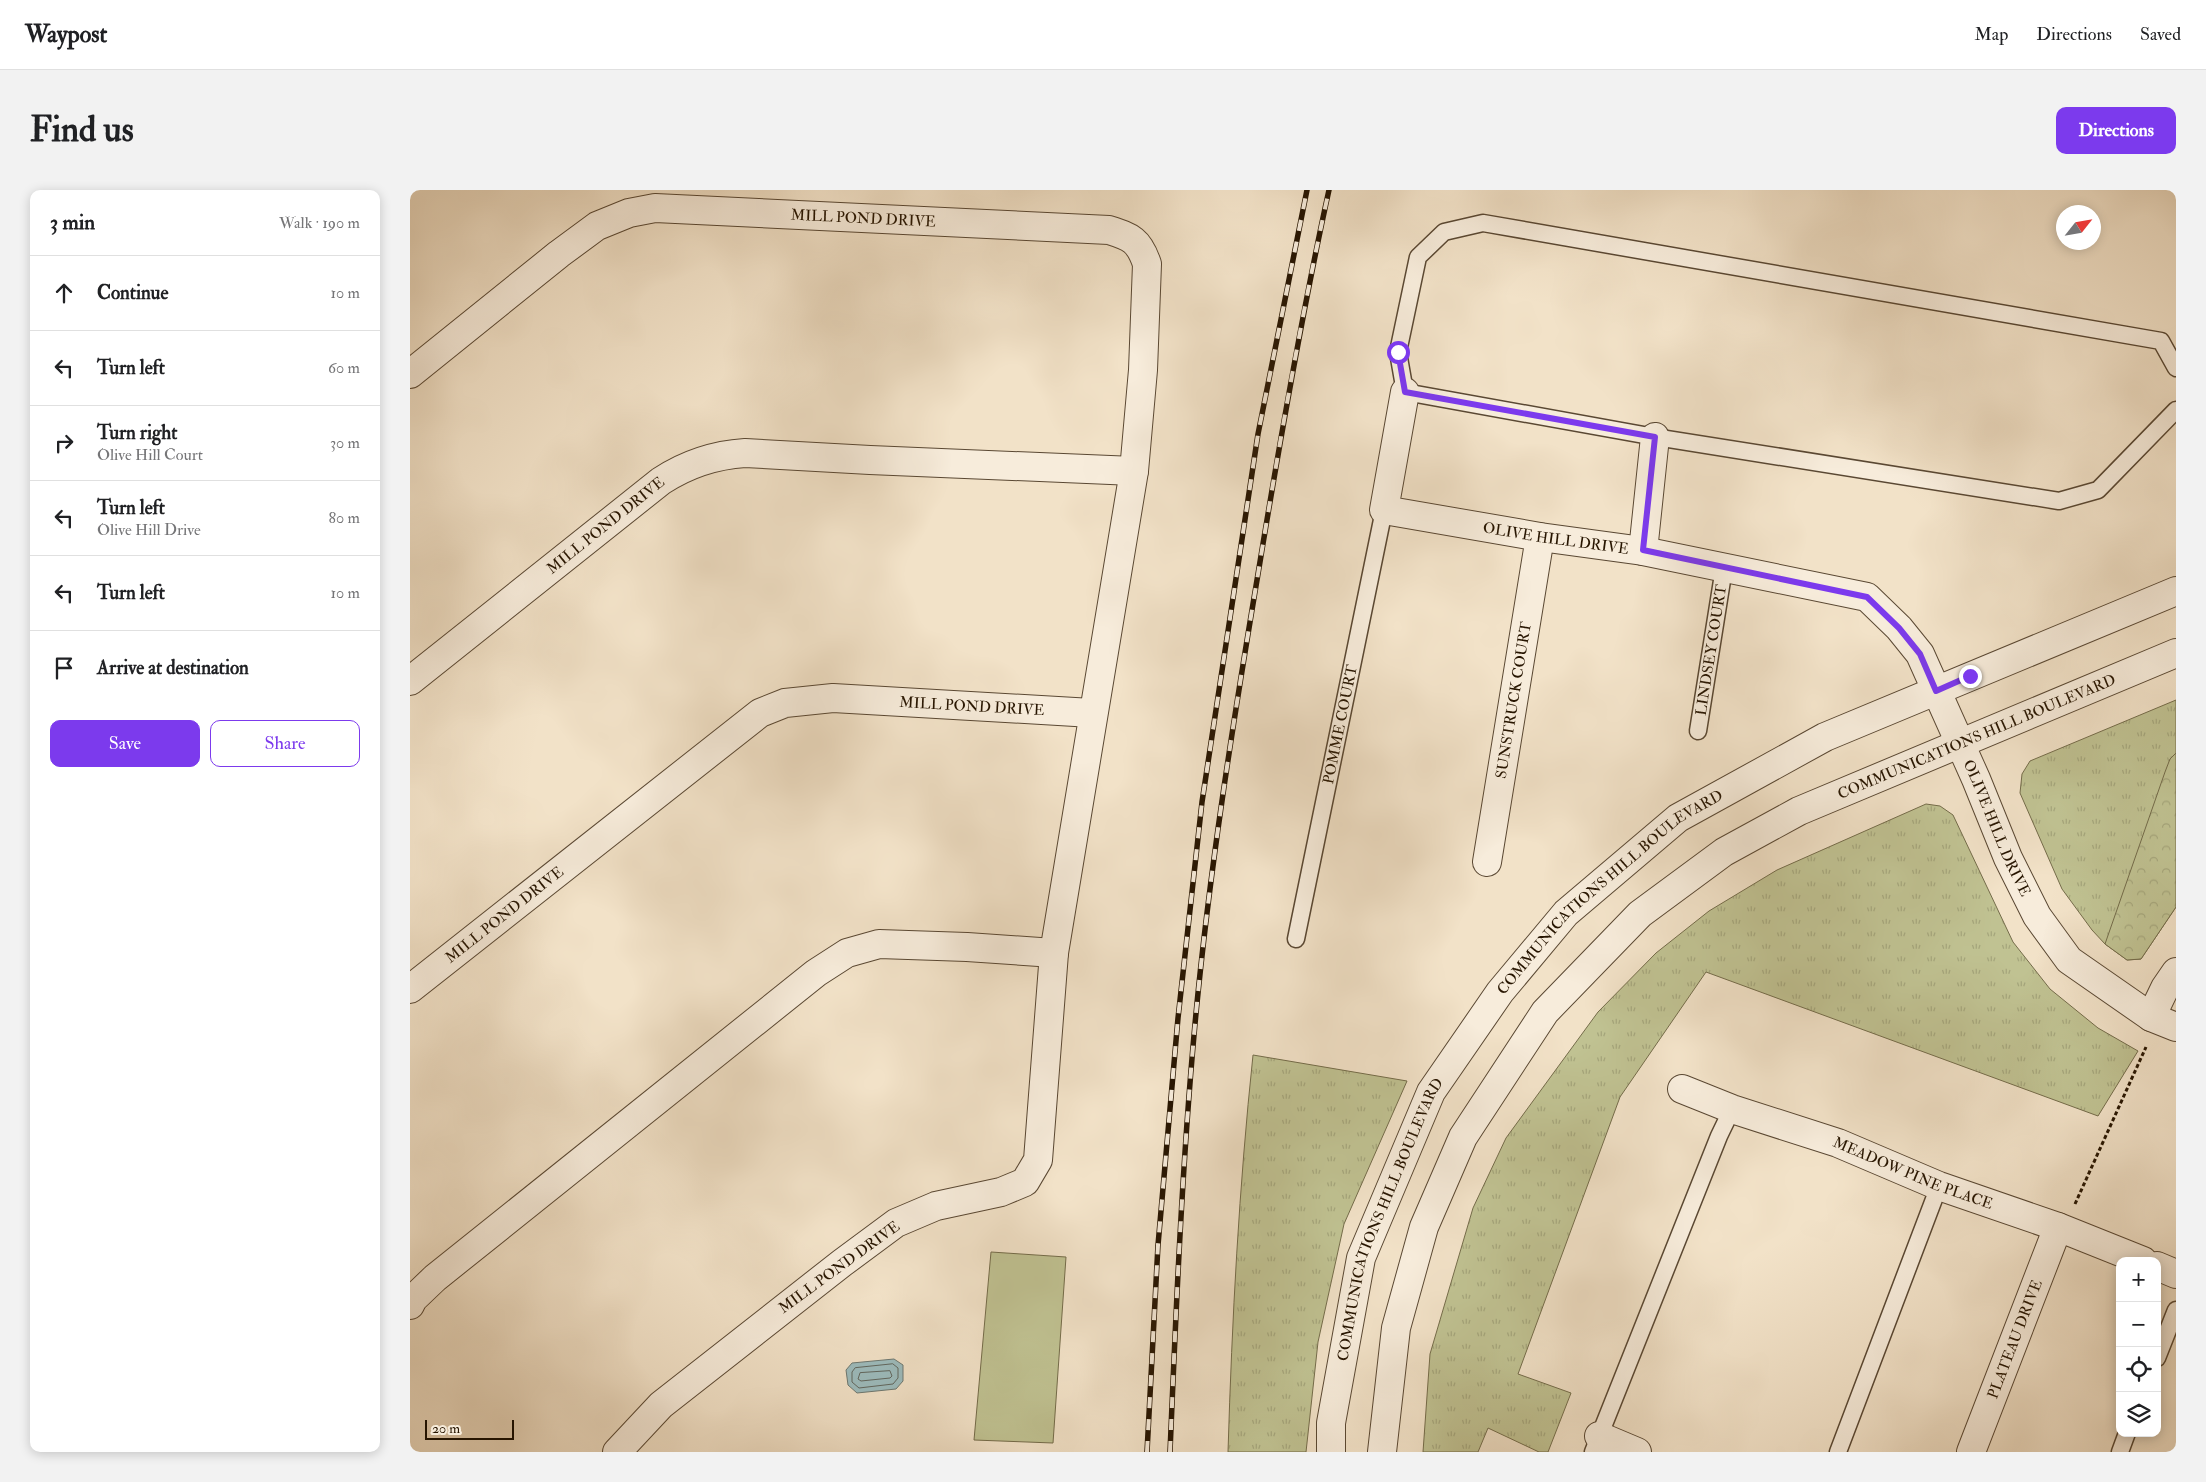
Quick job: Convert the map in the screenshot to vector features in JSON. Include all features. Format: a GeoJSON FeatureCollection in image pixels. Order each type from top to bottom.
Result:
{"type":"FeatureCollection","features":[{"type":"Feature","properties":{"kind":"street","name":"MILL POND DRIVE"},"geometry":{"type":"LineString","coordinates":[[410,374],[559,254],[597,226],[629,213],[655,208],[1109,230],[1127,236],[1142,248],[1146,264],[1143,370],[1134,471],[1092,713],[1054,953],[1038,1160],[1025,1182],[1001,1192],[936,1206],[896,1223],[661,1405],[617,1452]]}},
{"type":"Feature","properties":{"kind":"street"},"geometry":{"type":"LineString","coordinates":[[1384,510],[1405,392]]}},
{"type":"Feature","properties":{"kind":"street"},"geometry":{"type":"LineString","coordinates":[[1643,550],[1655,437]]}},
{"type":"Feature","properties":{"kind":"street","name":"MILL POND DRIVE"},"geometry":{"type":"LineString","coordinates":[[410,681],[661,481],[678,470],[704,460],[725,454],[745,453],[1134,471]]}},
{"type":"Feature","properties":{"kind":"street","name":"OLIVE HILL DRIVE"},"geometry":{"type":"LineString","coordinates":[[1384,510],[1540,537],[1643,550],[1867,597],[1899,628],[1920,654],[2008,858],[2037,916],[2069,960],[2151,1017],[2176,1027]]}},
{"type":"Feature","properties":{"kind":"street","name":"SUNSTRUCK COURT"},"geometry":{"type":"LineString","coordinates":[[1487,862],[1540,537]]}},
{"type":"Feature","properties":{"kind":"street","name":"COMMUNICATIONS HILL BOULEVARD"},"geometry":{"type":"LineString","coordinates":[[1331,1452],[1331,1423],[1361,1258],[1431,1092],[1500,992],[1566,913],[1678,818],[1825,738],[2176,591]]}},
{"type":"Feature","properties":{"kind":"street","name":"COMMUNICATIONS HILL BOULEVARD"},"geometry":{"type":"LineString","coordinates":[[1382,1452],[1396,1328],[1424,1227],[1463,1137],[1545,1012],[1640,914],[1724,852],[1799,811],[2176,654]]}},
{"type":"Feature","properties":{"kind":"street","name":"MILL POND DRIVE"},"geometry":{"type":"LineString","coordinates":[[410,989],[760,713],[785,703],[833,698],[1092,713]]}},
{"type":"Feature","properties":{"kind":"street"},"geometry":{"type":"LineString","coordinates":[[410,1304],[435,1278],[816,973],[848,953],[879,944],[1006,949],[1054,953]]}},
{"type":"Feature","properties":{"kind":"street"},"geometry":{"type":"LineString","coordinates":[[2151,1017],[2165,988],[2176,972]]}},
{"type":"Feature","properties":{"kind":"street","name":"MEADOW PINE PLACE"},"geometry":{"type":"LineString","coordinates":[[1682,1089],[1732,1109],[1838,1143],[1939,1186],[2058,1227],[2133,1257]]}},
{"type":"Feature","properties":{"kind":"street","name":"PLATEAU DRIVE"},"geometry":{"type":"LineString","coordinates":[[1971,1452],[2058,1227]]}},
{"type":"Feature","properties":{"kind":"street"},"geometry":{"type":"LineString","coordinates":[[2161,1268],[2176,1274]]}},
{"type":"Feature","properties":{"kind":"street"},"geometry":{"type":"LineString","coordinates":[[1596,1444],[1637,1452]]}},
{"type":"Feature","properties":{"kind":"lane"},"geometry":{"type":"LineString","coordinates":[[2176,368],[2161,341],[1483,223],[1444,232],[1418,257],[1398,352],[1405,392],[1655,437],[2059,501],[2098,490],[2176,410]]}},
{"type":"Feature","properties":{"kind":"lane","name":"POMME COURT"},"geometry":{"type":"LineString","coordinates":[[1296,939],[1384,510]]}},
{"type":"Feature","properties":{"kind":"lane","name":"LINDSEY COURT"},"geometry":{"type":"LineString","coordinates":[[1698,731],[1724,568]]}},
{"type":"Feature","properties":{"kind":"lane"},"geometry":{"type":"LineString","coordinates":[[1596,1444],[1610,1414],[1719,1136],[1732,1109]]}},
{"type":"Feature","properties":{"kind":"lane"},"geometry":{"type":"LineString","coordinates":[[1838,1452],[1939,1186]]}},
{"type":"Feature","properties":{"kind":"lane"},"geometry":{"type":"LineString","coordinates":[[2161,1348],[2176,1310]]}},
{"type":"Feature","properties":{"kind":"lane"},"geometry":{"type":"LineString","coordinates":[[2120,1452],[2126,1437]]}},
{"type":"Feature","properties":{"kind":"path"},"geometry":{"type":"LineString","coordinates":[[2075,1204],[2146,1047]]}},
{"type":"Feature","properties":{"kind":"green space"},"geometry":{"type":"Polygon","coordinates":[[[2176,700],[2176,907],[2141,959],[2127,960],[2105,944],[2092,930],[2062,889],[2020,793],[2022,774],[2030,761],[2176,700]]]}},
{"type":"Feature","properties":{"kind":"green space"},"geometry":{"type":"Polygon","coordinates":[[[2176,753],[2176,907],[2141,959],[2127,960],[2105,944],[2165,772],[2170,759],[2176,753]]]}},
{"type":"Feature","properties":{"kind":"green space"},"geometry":{"type":"Polygon","coordinates":[[[1926,804],[1940,806],[1953,815],[2013,942],[2050,989],[2098,1028],[2138,1051],[2098,1116],[1706,972],[1620,1097],[1518,1374],[1571,1393],[1548,1452],[1539,1452],[1488,1428],[1478,1452],[1423,1452],[1430,1354],[1473,1208],[1506,1138],[1598,1012],[1656,953],[1709,911],[1777,870],[1926,804]]]}},
{"type":"Feature","properties":{"kind":"green space"},"geometry":{"type":"Polygon","coordinates":[[[1253,1055],[1407,1081],[1344,1224],[1318,1342],[1306,1452],[1228,1452],[1237,1253],[1253,1055]]]}},
{"type":"Feature","properties":{"kind":"green space"},"geometry":{"type":"Polygon","coordinates":[[[991,1252],[1066,1257],[1053,1443],[974,1440],[991,1252]]]}},
{"type":"Feature","properties":{"kind":"water"},"geometry":{"type":"Polygon","coordinates":[[[894,1359],[903,1365],[903,1381],[896,1389],[857,1393],[848,1385],[846,1370],[852,1363],[894,1359]]]}},
{"type":"Feature","properties":{"kind":"railway"},"geometry":{"type":"LineString","coordinates":[[1147,1452],[1158,1245],[1178,1018],[1202,802],[1258,434],[1307,190]]}},
{"type":"Feature","properties":{"kind":"railway"},"geometry":{"type":"LineString","coordinates":[[1170,1452],[1186,1131],[1195,1024],[1214,855],[1274,478],[1329,190]]}},
{"type":"Feature","properties":{"kind":"route"},"geometry":{"type":"LineString","coordinates":[[1398,352],[1405,392],[1655,437],[1643,550],[1867,597],[1899,628],[1920,654],[1936,691],[1970,676]]}}]}
